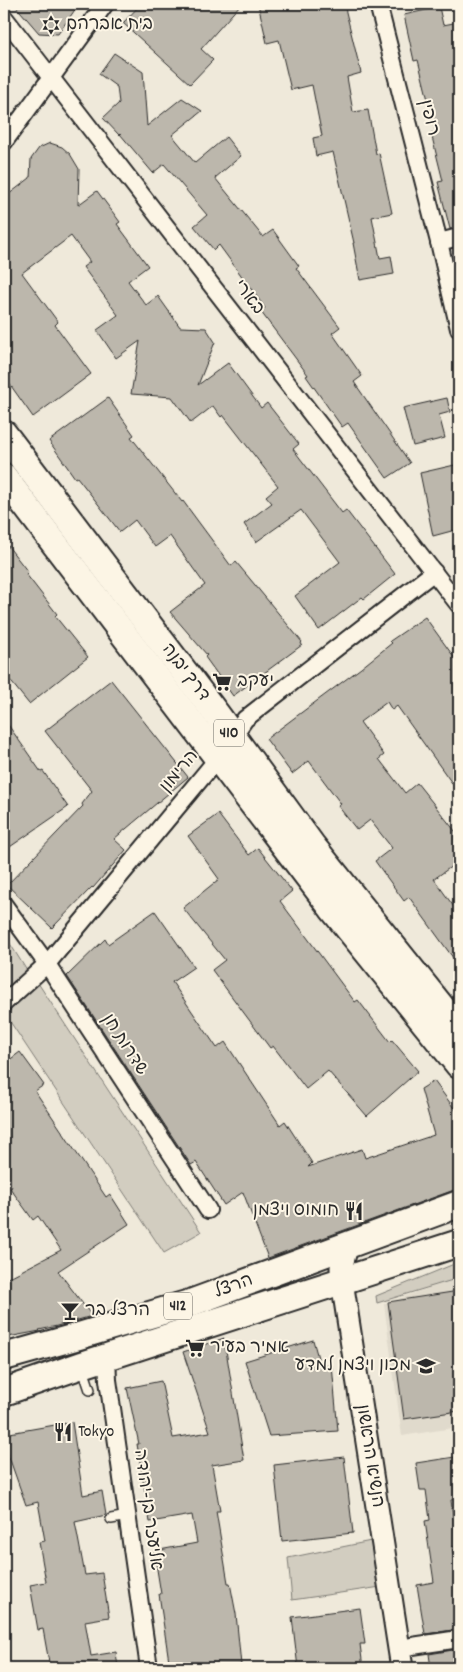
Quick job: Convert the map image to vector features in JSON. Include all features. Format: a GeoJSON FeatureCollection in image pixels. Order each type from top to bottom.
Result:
{"type":"FeatureCollection","features":[{"type":"Feature","properties":{"kind":"main road","name":"דרך יבנה"},"geometry":{"type":"LineString","coordinates":[[4,434],[217,715],[225,748],[332,908],[459,1064]]}},
{"type":"Feature","properties":{"kind":"main road","name":"דרך יבנה"},"geometry":{"type":"LineString","coordinates":[[4,477],[225,748],[313,847],[459,1030]]}},
{"type":"Feature","properties":{"kind":"main road","name":"הרצל"},"geometry":{"type":"LineString","coordinates":[[4,1357],[193,1302],[459,1204]]}},
{"type":"Feature","properties":{"kind":"main road","name":"הרצל"},"geometry":{"type":"LineString","coordinates":[[4,1392],[459,1243]]}},
{"type":"Feature","properties":{"kind":"street"},"geometry":{"type":"LineString","coordinates":[[4,142],[105,4]]}},
{"type":"Feature","properties":{"kind":"street","name":"רופין"},"geometry":{"type":"LineString","coordinates":[[378,4],[439,242],[459,329]]}},
{"type":"Feature","properties":{"kind":"street","name":"בארי"},"geometry":{"type":"LineString","coordinates":[[4,17],[459,605]]}},
{"type":"Feature","properties":{"kind":"street"},"geometry":{"type":"LineString","coordinates":[[439,242],[459,237]]}},
{"type":"Feature","properties":{"kind":"street","name":"הרימון"},"geometry":{"type":"LineString","coordinates":[[4,1003],[47,964],[225,748],[244,719],[434,572]]}},
{"type":"Feature","properties":{"kind":"street","name":"שדרות חן"},"geometry":{"type":"LineString","coordinates":[[4,904],[47,964],[208,1210]]}},
{"type":"Feature","properties":{"kind":"street","name":"הנשיא הראשון"},"geometry":{"type":"LineString","coordinates":[[348,1244],[341,1268],[342,1281],[400,1658]]}},
{"type":"Feature","properties":{"kind":"street","name":"אליעזר בן-יהודה"},"geometry":{"type":"LineString","coordinates":[[108,1357],[108,1380],[149,1668]]}},
{"type":"Feature","properties":{"kind":"street"},"geometry":{"type":"LineString","coordinates":[[400,1658],[459,1639]]}},
{"type":"Feature","properties":{"kind":"lane"},"geometry":{"type":"LineString","coordinates":[[82,1365],[90,1390]]}},
{"type":"Feature","properties":{"kind":"lane"},"geometry":{"type":"LineString","coordinates":[[111,1519],[128,1516]]}},
{"type":"Feature","properties":{"kind":"shaded area"},"geometry":{"type":"Polygon","coordinates":[[[4,934],[29,974],[4,994],[4,934]]]}},
{"type":"Feature","properties":{"kind":"shaded area"},"geometry":{"type":"Polygon","coordinates":[[[38,983],[201,1232],[164,1253],[5,1014],[38,983]]]}},
{"type":"Feature","properties":{"kind":"shaded area"},"geometry":{"type":"Polygon","coordinates":[[[459,1262],[459,1278],[377,1303],[376,1296],[459,1262]]]}},
{"type":"Feature","properties":{"kind":"shaded area","name":"מכון ויצמן למדע"},"geometry":{"type":"Polygon","coordinates":[[[459,1277],[459,1427],[402,1436],[384,1304],[459,1277]]]}},
{"type":"Feature","properties":{"kind":"shaded area"},"geometry":{"type":"Polygon","coordinates":[[[371,1541],[381,1587],[292,1600],[288,1558],[371,1541]]]}},
{"type":"Feature","properties":{"kind":"building"},"geometry":{"type":"Polygon","coordinates":[[[14,4],[79,4],[58,34],[39,33],[14,4]]]}},
{"type":"Feature","properties":{"kind":"building"},"geometry":{"type":"Polygon","coordinates":[[[141,4],[241,4],[201,49],[213,60],[190,84],[123,23],[141,4]]]}},
{"type":"Feature","properties":{"kind":"building"},"geometry":{"type":"Polygon","coordinates":[[[258,4],[344,4],[361,73],[347,77],[353,112],[368,110],[376,154],[379,153],[392,213],[372,217],[380,258],[391,256],[394,274],[360,280],[354,243],[333,152],[316,156],[313,138],[322,136],[312,85],[291,90],[279,40],[267,43],[258,4]]]}},
{"type":"Feature","properties":{"kind":"building"},"geometry":{"type":"Polygon","coordinates":[[[439,7],[443,25],[459,22],[459,227],[450,229],[438,182],[443,181],[431,133],[436,132],[418,60],[414,61],[404,15],[439,7]]]}},
{"type":"Feature","properties":{"kind":"building"},"geometry":{"type":"Polygon","coordinates":[[[114,53],[143,72],[147,126],[182,98],[202,111],[172,135],[195,163],[226,137],[241,156],[215,178],[263,237],[273,230],[299,266],[296,268],[340,327],[332,333],[362,376],[354,382],[410,463],[387,478],[348,423],[342,427],[306,376],[308,375],[261,312],[265,308],[219,245],[214,250],[194,226],[207,215],[164,164],[153,173],[120,134],[103,118],[119,103],[117,87],[99,74],[114,53]]]}},
{"type":"Feature","properties":{"kind":"building"},"geometry":{"type":"Polygon","coordinates":[[[50,143],[62,147],[70,154],[79,169],[78,205],[97,191],[120,222],[117,224],[148,266],[128,281],[146,305],[158,296],[180,327],[206,328],[215,342],[198,385],[228,363],[261,408],[267,403],[299,444],[293,449],[342,513],[346,510],[395,574],[364,599],[362,597],[319,630],[295,596],[340,562],[301,510],[256,542],[244,524],[272,503],[266,496],[278,486],[223,415],[221,417],[213,406],[191,423],[172,397],[131,394],[140,341],[116,358],[97,330],[118,315],[83,267],[90,262],[71,236],[22,273],[58,322],[55,325],[91,374],[33,417],[4,376],[4,198],[30,178],[31,159],[39,148],[50,143]]]}},
{"type":"Feature","properties":{"kind":"building"},"geometry":{"type":"Polygon","coordinates":[[[108,398],[134,435],[131,437],[183,501],[231,566],[236,562],[302,642],[302,645],[233,696],[205,657],[207,655],[170,612],[205,585],[170,536],[155,547],[135,520],[120,532],[77,477],[75,478],[49,441],[108,398]]]}},
{"type":"Feature","properties":{"kind":"building"},"geometry":{"type":"Polygon","coordinates":[[[447,398],[450,412],[439,415],[445,438],[413,446],[403,408],[447,398]]]}},
{"type":"Feature","properties":{"kind":"building"},"geometry":{"type":"Polygon","coordinates":[[[459,464],[459,529],[433,536],[420,473],[459,464]]]}},
{"type":"Feature","properties":{"kind":"building"},"geometry":{"type":"Polygon","coordinates":[[[4,541],[28,572],[26,574],[57,614],[55,616],[88,657],[29,704],[4,673],[4,541]]]}},
{"type":"Feature","properties":{"kind":"building"},"geometry":{"type":"Polygon","coordinates":[[[425,617],[459,664],[459,793],[397,706],[392,710],[387,702],[360,722],[384,755],[379,759],[405,793],[417,783],[459,836],[459,861],[434,879],[459,914],[459,966],[409,897],[404,901],[375,861],[392,848],[370,820],[357,830],[338,806],[341,804],[309,761],[292,774],[266,739],[361,668],[392,643],[390,641],[425,617]]]}},
{"type":"Feature","properties":{"kind":"building"},"geometry":{"type":"Polygon","coordinates":[[[111,680],[188,777],[114,839],[126,850],[93,888],[52,928],[7,885],[83,806],[82,804],[92,791],[45,731],[111,680]]]}},
{"type":"Feature","properties":{"kind":"building"},"geometry":{"type":"Polygon","coordinates":[[[4,719],[68,807],[4,851],[4,719]]]}},
{"type":"Feature","properties":{"kind":"building"},"geometry":{"type":"Polygon","coordinates":[[[218,814],[249,855],[258,848],[292,891],[280,901],[355,1002],[358,1000],[390,1042],[392,1040],[418,1071],[367,1116],[328,1071],[306,1089],[273,1046],[270,1048],[212,970],[225,960],[183,908],[219,879],[188,836],[218,814]]]}},
{"type":"Feature","properties":{"kind":"building"},"geometry":{"type":"Polygon","coordinates":[[[155,911],[194,967],[172,982],[217,1048],[225,1042],[280,1125],[285,1121],[312,1163],[308,1167],[362,1149],[365,1158],[434,1135],[421,1089],[434,1081],[459,1115],[459,1189],[268,1258],[243,1192],[224,1205],[196,1162],[191,1165],[67,976],[105,939],[108,944],[155,911]]]}},
{"type":"Feature","properties":{"kind":"building"},"geometry":{"type":"Polygon","coordinates":[[[20,1052],[44,1085],[35,1091],[106,1197],[110,1194],[129,1224],[58,1271],[92,1316],[40,1331],[8,1337],[4,1332],[4,1280],[61,1250],[38,1216],[33,1220],[10,1188],[12,1187],[4,1174],[4,1064],[20,1052]]]}},
{"type":"Feature","properties":{"kind":"building","name":"מכון ויצמן למדע"},"geometry":{"type":"Polygon","coordinates":[[[459,1291],[459,1411],[404,1419],[388,1302],[459,1291]]]}},
{"type":"Feature","properties":{"kind":"building"},"geometry":{"type":"Polygon","coordinates":[[[224,1338],[244,1460],[212,1465],[220,1511],[216,1511],[228,1583],[230,1583],[236,1614],[241,1665],[218,1668],[170,1668],[154,1551],[197,1543],[192,1515],[150,1522],[137,1444],[139,1444],[127,1388],[161,1381],[173,1438],[210,1432],[183,1352],[224,1338]]]}},
{"type":"Feature","properties":{"kind":"building"},"geometry":{"type":"Polygon","coordinates":[[[313,1340],[320,1365],[332,1365],[338,1431],[269,1436],[245,1361],[313,1340]]]}},
{"type":"Feature","properties":{"kind":"building"},"geometry":{"type":"Polygon","coordinates":[[[72,1422],[83,1495],[102,1491],[106,1515],[75,1522],[85,1575],[102,1573],[109,1617],[85,1621],[91,1656],[116,1652],[118,1668],[50,1668],[43,1629],[38,1630],[30,1585],[46,1582],[39,1542],[45,1541],[38,1502],[26,1505],[4,1443],[4,1434],[72,1422]]]}},
{"type":"Feature","properties":{"kind":"building"},"geometry":{"type":"Polygon","coordinates":[[[344,1457],[353,1533],[282,1541],[274,1465],[344,1457]]]}},
{"type":"Feature","properties":{"kind":"building"},"geometry":{"type":"Polygon","coordinates":[[[455,1457],[455,1461],[459,1460],[459,1499],[451,1500],[457,1546],[452,1547],[457,1578],[459,1578],[459,1629],[425,1634],[417,1585],[434,1582],[425,1521],[430,1520],[426,1490],[420,1490],[416,1463],[455,1457]]]}},
{"type":"Feature","properties":{"kind":"building"},"geometry":{"type":"Polygon","coordinates":[[[360,1608],[365,1644],[360,1644],[363,1668],[298,1668],[292,1617],[360,1608]]]}},
{"type":"Feature","properties":{"kind":"building"},"geometry":{"type":"Polygon","coordinates":[[[459,1649],[459,1668],[431,1668],[429,1654],[459,1649]]]}},
{"type":"Feature","properties":{"kind":"place","name":"בית אברהם"},"geometry":{"type":"Point","coordinates":[51,25]}},
{"type":"Feature","properties":{"kind":"place","name":"יעקב"},"geometry":{"type":"Point","coordinates":[222,682]}},
{"type":"Feature","properties":{"kind":"place","name":"חומוס ויצמן"},"geometry":{"type":"Point","coordinates":[354,1211]}},
{"type":"Feature","properties":{"kind":"place","name":"הרצל בר"},"geometry":{"type":"Point","coordinates":[70,1311]}},
{"type":"Feature","properties":{"kind":"place","name":"אמיר בעיר"},"geometry":{"type":"Point","coordinates":[195,1348]}},
{"type":"Feature","properties":{"kind":"place","name":"מכון ויצמן למדע"},"geometry":{"type":"Point","coordinates":[426,1366]}},
{"type":"Feature","properties":{"kind":"place","name":"Tokyo"},"geometry":{"type":"Point","coordinates":[63,1432]}}]}
